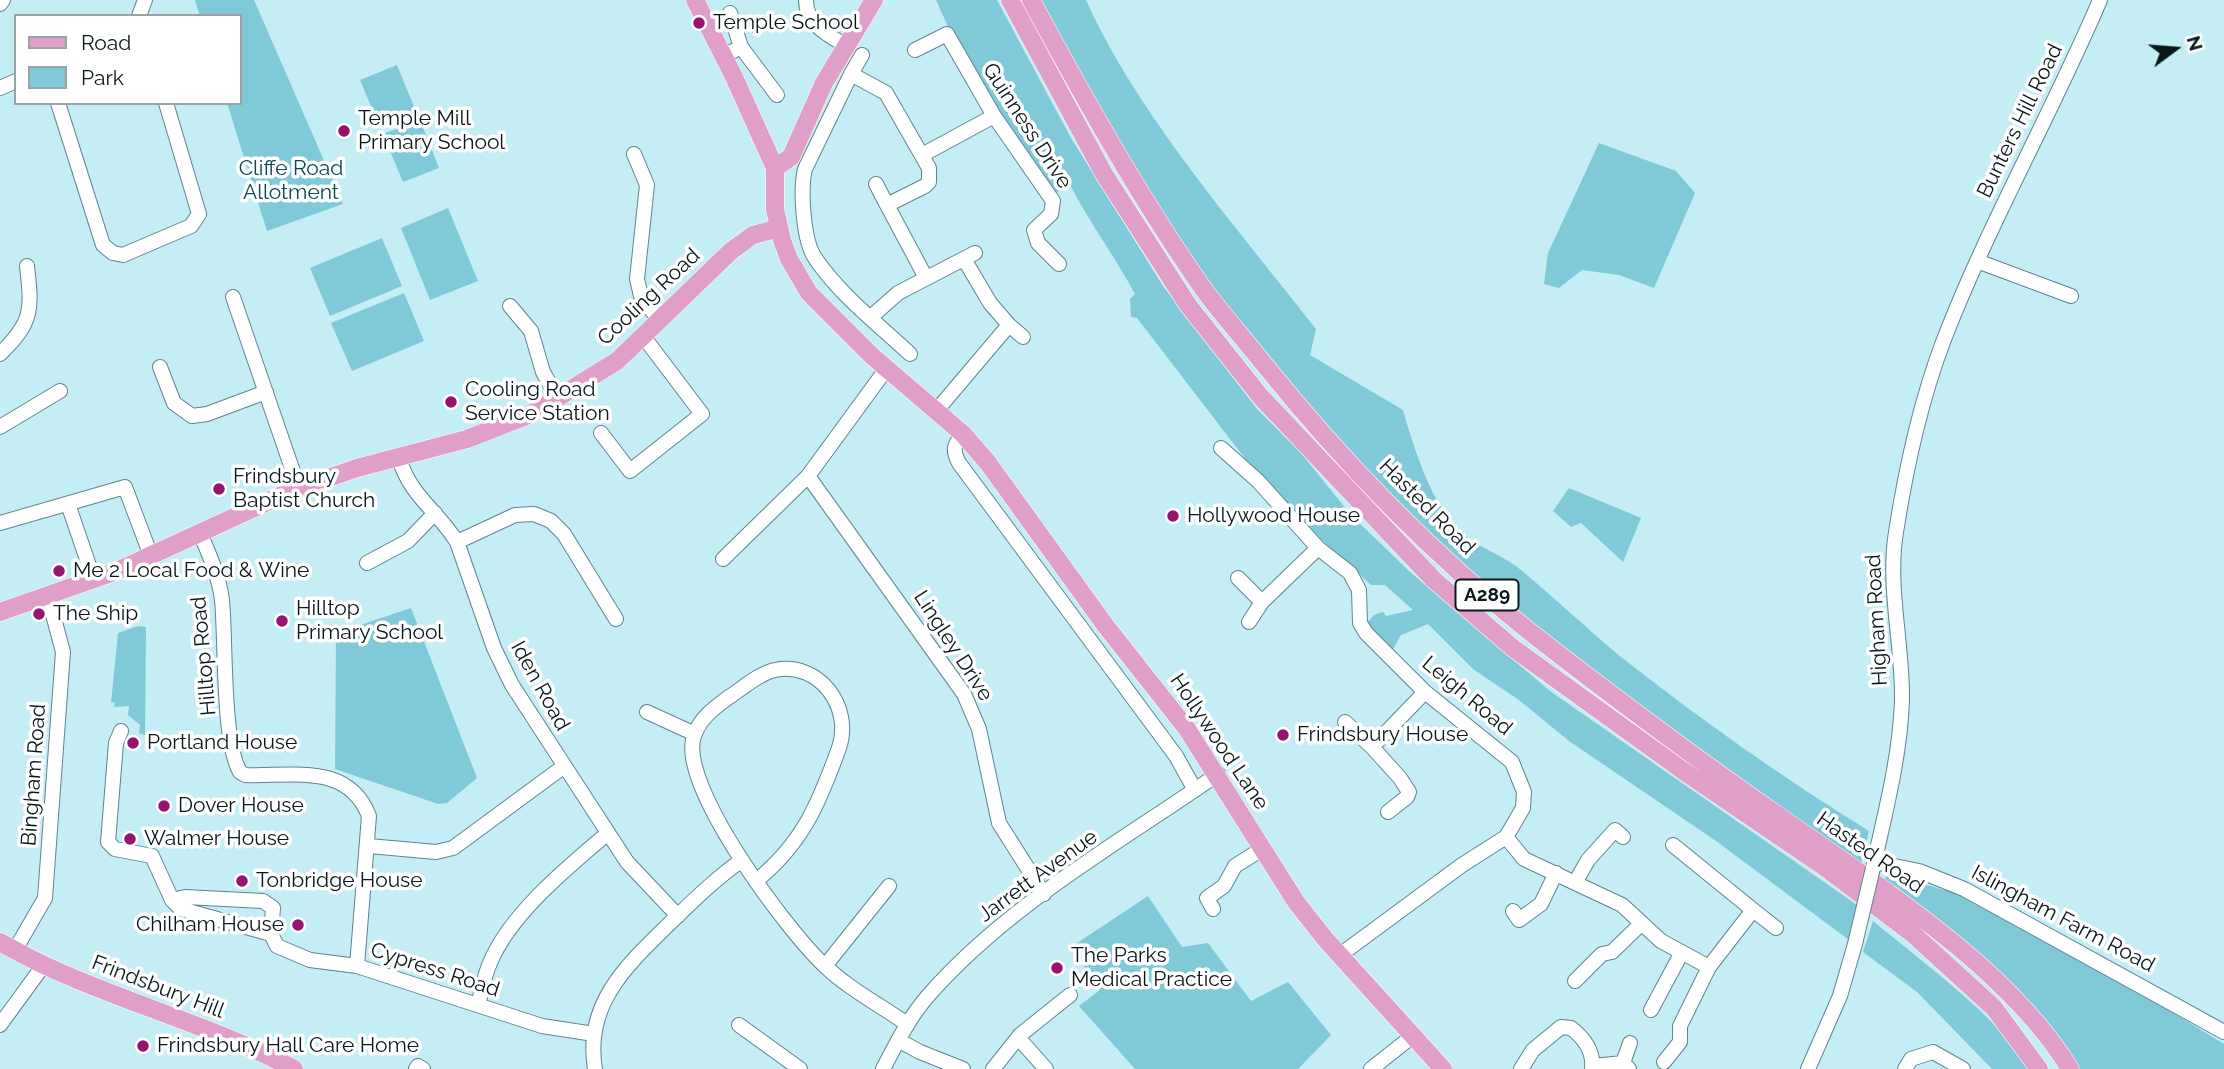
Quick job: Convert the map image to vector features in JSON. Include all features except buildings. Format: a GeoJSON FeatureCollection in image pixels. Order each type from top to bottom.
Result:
{"type":"FeatureCollection","features":[{"type":"Feature","properties":{"kind":"main road"},"geometry":{"type":"LineString","coordinates":[[695,0],[775,168],[791,157],[845,45],[874,0]]}},
{"type":"Feature","properties":{"kind":"main road","name":"Hasted Road"},"geometry":{"type":"LineString","coordinates":[[1010,0],[1104,173],[1188,305],[1260,396],[1434,580],[1513,648],[1682,770],[1826,869],[1913,934],[1994,1008],[2039,1069]]}},
{"type":"Feature","properties":{"kind":"main road","name":"Hasted Road"},"geometry":{"type":"LineString","coordinates":[[1031,0],[1121,163],[1203,289],[1311,423],[1440,555],[1528,631],[1713,771],[1912,910],[2010,993],[2058,1049],[2070,1069]]}},
{"type":"Feature","properties":{"kind":"main road","name":"Hollywood Lane"},"geometry":{"type":"LineString","coordinates":[[775,168],[773,185],[779,228],[789,259],[809,293],[887,368],[963,434],[997,474],[1082,595],[1187,729],[1296,902],[1411,1038],[1443,1069]]}},
{"type":"Feature","properties":{"kind":"main road","name":"Cooling Road"},"geometry":{"type":"LineString","coordinates":[[0,612],[94,580],[299,489],[497,428],[558,398],[617,361],[731,251],[750,237],[779,228]]}},
{"type":"Feature","properties":{"kind":"main road","name":"Frindsbury Hill"},"geometry":{"type":"LineString","coordinates":[[7,946],[43,965],[128,1002],[232,1040],[294,1069]]}},
{"type":"Feature","properties":{"kind":"street"},"geometry":{"type":"LineString","coordinates":[[806,0],[807,11],[814,23],[845,45]]}},
{"type":"Feature","properties":{"kind":"street","name":"Bunters Hill Road"},"geometry":{"type":"LineString","coordinates":[[1978,261],[2100,0]]}},
{"type":"Feature","properties":{"kind":"street"},"geometry":{"type":"LineString","coordinates":[[730,13],[741,47],[777,95]]}},
{"type":"Feature","properties":{"kind":"street","name":"Guinness Drive"},"geometry":{"type":"LineString","coordinates":[[915,50],[947,34],[994,116],[1053,201],[1051,214],[1034,230],[1038,243],[1059,264]]}},
{"type":"Feature","properties":{"kind":"street"},"geometry":{"type":"LineString","coordinates":[[723,56],[741,47]]}},
{"type":"Feature","properties":{"kind":"street"},"geometry":{"type":"LineString","coordinates":[[862,55],[805,169],[803,198],[814,256],[835,282],[910,354]]}},
{"type":"Feature","properties":{"kind":"street"},"geometry":{"type":"LineString","coordinates":[[851,74],[886,93],[929,168],[929,182],[887,205]]}},
{"type":"Feature","properties":{"kind":"street"},"geometry":{"type":"LineString","coordinates":[[59,105],[103,245],[113,253],[123,255],[191,226],[199,214],[167,105]]}},
{"type":"Feature","properties":{"kind":"street"},"geometry":{"type":"LineString","coordinates":[[922,155],[994,116]]}},
{"type":"Feature","properties":{"kind":"street"},"geometry":{"type":"LineString","coordinates":[[634,154],[647,185],[637,279],[641,296],[659,320]]}},
{"type":"Feature","properties":{"kind":"street"},"geometry":{"type":"LineString","coordinates":[[876,184],[925,276]]}},
{"type":"Feature","properties":{"kind":"street"},"geometry":{"type":"LineString","coordinates":[[871,317],[898,292],[925,276],[970,256],[990,303],[1009,326],[1023,337]]}},
{"type":"Feature","properties":{"kind":"street"},"geometry":{"type":"LineString","coordinates":[[1978,261],[2071,296]]}},
{"type":"Feature","properties":{"kind":"street","name":"Higham Road"},"geometry":{"type":"LineString","coordinates":[[1808,1069],[1840,996],[1855,944],[1894,766],[1902,702],[1895,534],[1924,399],[1944,340],[1978,261]]}},
{"type":"Feature","properties":{"kind":"street"},"geometry":{"type":"LineString","coordinates":[[0,354],[21,333],[28,319],[31,304],[23,276]]}},
{"type":"Feature","properties":{"kind":"street"},"geometry":{"type":"LineString","coordinates":[[233,297],[299,489]]}},
{"type":"Feature","properties":{"kind":"street"},"geometry":{"type":"LineString","coordinates":[[510,306],[531,331],[543,372],[558,398]]}},
{"type":"Feature","properties":{"kind":"street"},"geometry":{"type":"LineString","coordinates":[[937,410],[1009,326]]}},
{"type":"Feature","properties":{"kind":"street"},"geometry":{"type":"LineString","coordinates":[[601,433],[629,471],[702,414],[643,335]]}},
{"type":"Feature","properties":{"kind":"street"},"geometry":{"type":"LineString","coordinates":[[160,367],[174,403],[192,416],[207,414],[266,392]]}},
{"type":"Feature","properties":{"kind":"street"},"geometry":{"type":"LineString","coordinates":[[723,559],[808,476],[887,368]]}},
{"type":"Feature","properties":{"kind":"street"},"geometry":{"type":"LineString","coordinates":[[0,427],[60,391]]}},
{"type":"Feature","properties":{"kind":"street","name":"Hollywood Lane"},"geometry":{"type":"LineString","coordinates":[[963,434],[955,444],[954,453],[959,463],[1176,756],[1195,790]]}},
{"type":"Feature","properties":{"kind":"street","name":"Leigh Road"},"geometry":{"type":"LineString","coordinates":[[1222,448],[1258,481],[1318,548],[1355,580],[1359,590],[1360,623],[1366,633],[1425,692],[1512,762],[1524,792],[1523,808],[1506,837],[1462,865],[1340,956]]}},
{"type":"Feature","properties":{"kind":"street","name":"Iden Road"},"geometry":{"type":"LineString","coordinates":[[399,458],[412,490],[435,513],[457,542],[500,661],[518,696],[627,862],[678,916]]}},
{"type":"Feature","properties":{"kind":"street","name":"Lingley Drive"},"geometry":{"type":"LineString","coordinates":[[808,476],[964,694],[981,736],[998,820],[1044,894]]}},
{"type":"Feature","properties":{"kind":"street"},"geometry":{"type":"LineString","coordinates":[[0,523],[126,488],[155,554]]}},
{"type":"Feature","properties":{"kind":"street"},"geometry":{"type":"LineString","coordinates":[[68,504],[94,580]]}},
{"type":"Feature","properties":{"kind":"street"},"geometry":{"type":"LineString","coordinates":[[367,563],[408,541],[435,513]]}},
{"type":"Feature","properties":{"kind":"street"},"geometry":{"type":"LineString","coordinates":[[457,542],[515,515],[534,514],[551,521],[564,534],[616,619]]}},
{"type":"Feature","properties":{"kind":"street","name":"Hilltop Road"},"geometry":{"type":"LineString","coordinates":[[200,533],[213,565],[222,600],[230,726],[236,766],[245,775],[314,775],[348,784],[363,800],[369,816],[369,846],[357,966]]}},
{"type":"Feature","properties":{"kind":"street"},"geometry":{"type":"LineString","coordinates":[[1249,622],[1262,602],[1318,548]]}},
{"type":"Feature","properties":{"kind":"street"},"geometry":{"type":"LineString","coordinates":[[1238,578],[1262,602]]}},
{"type":"Feature","properties":{"kind":"street","name":"Bingham Road"},"geometry":{"type":"LineString","coordinates":[[7,946],[45,898],[63,652],[48,596]]}},
{"type":"Feature","properties":{"kind":"street"},"geometry":{"type":"LineString","coordinates":[[757,881],[784,856],[810,821],[841,741],[840,709],[828,688],[802,671],[778,670],[761,676],[703,719],[695,734],[691,757],[695,775],[742,860],[757,881],[802,941],[825,966],[907,1024]]}},
{"type":"Feature","properties":{"kind":"street"},"geometry":{"type":"LineString","coordinates":[[1372,747],[1425,692]]}},
{"type":"Feature","properties":{"kind":"street"},"geometry":{"type":"LineString","coordinates":[[647,712],[670,725],[695,734]]}},
{"type":"Feature","properties":{"kind":"street"},"geometry":{"type":"LineString","coordinates":[[1345,722],[1372,747],[1409,792],[1408,797],[1388,812]]}},
{"type":"Feature","properties":{"kind":"street"},"geometry":{"type":"LineString","coordinates":[[121,731],[116,743],[107,842],[115,849],[152,856],[172,900],[185,897],[263,901],[273,908],[271,934]]}},
{"type":"Feature","properties":{"kind":"street"},"geometry":{"type":"LineString","coordinates":[[369,846],[436,852],[453,848],[563,767]]}},
{"type":"Feature","properties":{"kind":"street","name":"Jarrett Avenue"},"geometry":{"type":"LineString","coordinates":[[883,1069],[907,1024],[927,997],[1008,919],[1218,775]]}},
{"type":"Feature","properties":{"kind":"street"},"geometry":{"type":"LineString","coordinates":[[1576,881],[1588,860],[1615,830]]}},
{"type":"Feature","properties":{"kind":"street"},"geometry":{"type":"LineString","coordinates":[[478,1005],[490,961],[519,918],[570,866],[608,833]]}},
{"type":"Feature","properties":{"kind":"street"},"geometry":{"type":"LineString","coordinates":[[1506,837],[1524,859],[1576,881],[1622,905],[1661,941],[1709,967]]}},
{"type":"Feature","properties":{"kind":"street"},"geometry":{"type":"LineString","coordinates":[[1673,845],[1776,928]]}},
{"type":"Feature","properties":{"kind":"street"},"geometry":{"type":"LineString","coordinates":[[1213,909],[1207,898],[1224,886],[1235,866],[1262,849]]}},
{"type":"Feature","properties":{"kind":"street"},"geometry":{"type":"LineString","coordinates":[[595,1069],[594,1034],[602,1004],[614,982],[710,884],[742,860]]}},
{"type":"Feature","properties":{"kind":"street","name":"Islingham Farm Road"},"geometry":{"type":"LineString","coordinates":[[1874,865],[1919,872],[1964,889],[2224,1032]]}},
{"type":"Feature","properties":{"kind":"street"},"geometry":{"type":"LineString","coordinates":[[1514,919],[1541,904],[1556,873]]}},
{"type":"Feature","properties":{"kind":"street"},"geometry":{"type":"LineString","coordinates":[[825,966],[889,886]]}},
{"type":"Feature","properties":{"kind":"street","name":"Cypress Road"},"geometry":{"type":"LineString","coordinates":[[172,900],[181,909],[271,934],[277,946],[310,960],[357,966],[547,1027],[594,1034]]}},
{"type":"Feature","properties":{"kind":"street"},"geometry":{"type":"LineString","coordinates":[[1664,1062],[1680,1042],[1680,1026],[1709,967],[1753,909]]}},
{"type":"Feature","properties":{"kind":"street"},"geometry":{"type":"LineString","coordinates":[[1575,981],[1602,954],[1612,952],[1642,923]]}},
{"type":"Feature","properties":{"kind":"street"},"geometry":{"type":"LineString","coordinates":[[1651,1010],[1681,954]]}},
{"type":"Feature","properties":{"kind":"street"},"geometry":{"type":"LineString","coordinates":[[0,1025],[43,965]]}},
{"type":"Feature","properties":{"kind":"street"},"geometry":{"type":"LineString","coordinates":[[993,1069],[1020,1035],[1070,995]]}},
{"type":"Feature","properties":{"kind":"street"},"geometry":{"type":"LineString","coordinates":[[1375,1012],[1379,1008],[1411,1038],[1433,1069]]}},
{"type":"Feature","properties":{"kind":"street"},"geometry":{"type":"LineString","coordinates":[[739,1024],[800,1069]]}},
{"type":"Feature","properties":{"kind":"street"},"geometry":{"type":"LineString","coordinates":[[1521,1069],[1533,1050],[1561,1027],[1571,1028],[1579,1034],[1589,1049],[1593,1068],[1626,1066],[1630,1043]]}},
{"type":"Feature","properties":{"kind":"street"},"geometry":{"type":"LineString","coordinates":[[1371,1069],[1411,1038]]}},
{"type":"Feature","properties":{"kind":"street"},"geometry":{"type":"LineString","coordinates":[[898,1040],[919,1052],[963,1069]]}},
{"type":"Feature","properties":{"kind":"street"},"geometry":{"type":"LineString","coordinates":[[1017,1041],[1022,1042],[1046,1069]]}},
{"type":"Feature","properties":{"kind":"street"},"geometry":{"type":"LineString","coordinates":[[1905,1069],[1911,1059],[1933,1052],[1963,1069]]}},
{"type":"Feature","properties":{"kind":"street"},"geometry":{"type":"LineString","coordinates":[[416,1069],[418,1066],[423,1069]]}},
{"type":"Feature","properties":{"kind":"green space","name":"Cliffe Road Allotment"},"geometry":{"type":"Polygon","coordinates":[[[195,0],[254,0],[343,204],[267,231],[228,105],[242,105],[242,14],[199,14],[195,0]]]}},
{"type":"Feature","properties":{"kind":"green space"},"geometry":{"type":"Polygon","coordinates":[[[936,0],[997,0],[1071,138],[1163,286],[1257,409],[1301,453],[1351,515],[1409,571],[1550,691],[1857,905],[1849,940],[1716,841],[1569,741],[1519,700],[1473,669],[1428,624],[1401,635],[1392,651],[1366,624],[1374,615],[1383,612],[1386,616],[1413,610],[1385,585],[1371,585],[1289,510],[1243,456],[1137,318],[1131,317],[1130,299],[1135,294],[1070,185],[1057,192],[1048,187],[958,49],[936,0]]]}},
{"type":"Feature","properties":{"kind":"green space"},"geometry":{"type":"Polygon","coordinates":[[[1037,0],[1086,0],[1107,43],[1161,128],[1316,329],[1310,355],[1403,410],[1428,483],[1442,510],[1458,530],[1521,570],[1621,657],[1712,725],[1869,831],[1860,869],[1519,618],[1434,542],[1264,359],[1157,209],[1037,0]]]}},
{"type":"Feature","properties":{"kind":"green space"},"geometry":{"type":"Polygon","coordinates":[[[397,65],[417,114],[380,128],[360,80],[397,65]]]}},
{"type":"Feature","properties":{"kind":"green space"},"geometry":{"type":"Polygon","coordinates":[[[420,120],[439,168],[403,182],[383,134],[420,120]]]}},
{"type":"Feature","properties":{"kind":"green space"},"geometry":{"type":"Polygon","coordinates":[[[1599,143],[1676,171],[1695,193],[1654,288],[1619,275],[1582,270],[1559,288],[1544,284],[1548,253],[1599,143]]]}},
{"type":"Feature","properties":{"kind":"green space"},"geometry":{"type":"Polygon","coordinates":[[[448,208],[478,281],[430,300],[401,228],[448,208]]]}},
{"type":"Feature","properties":{"kind":"green space"},"geometry":{"type":"Polygon","coordinates":[[[382,238],[402,286],[330,316],[310,268],[382,238]]]}},
{"type":"Feature","properties":{"kind":"green space"},"geometry":{"type":"Polygon","coordinates":[[[404,293],[424,341],[352,371],[331,323],[404,293]]]}},
{"type":"Feature","properties":{"kind":"green space"},"geometry":{"type":"Polygon","coordinates":[[[1569,488],[1641,518],[1623,562],[1581,523],[1571,527],[1553,511],[1569,488]]]}},
{"type":"Feature","properties":{"kind":"green space"},"geometry":{"type":"Polygon","coordinates":[[[411,608],[477,778],[447,803],[438,804],[335,769],[336,633],[411,608]]]}},
{"type":"Feature","properties":{"kind":"green space"},"geometry":{"type":"Polygon","coordinates":[[[138,626],[146,627],[145,735],[139,733],[140,725],[128,715],[129,706],[114,707],[115,702],[111,703],[118,633],[138,626]]]}},
{"type":"Feature","properties":{"kind":"green space"},"geometry":{"type":"Polygon","coordinates":[[[1888,874],[1955,893],[2113,976],[2224,1044],[2224,1069],[2078,1069],[1883,882],[1888,874]]]}},
{"type":"Feature","properties":{"kind":"green space"},"geometry":{"type":"Polygon","coordinates":[[[1148,896],[1182,947],[1208,943],[1251,1001],[1288,982],[1331,1035],[1298,1069],[1135,1069],[1079,1006],[1100,990],[1071,947],[1148,896]]]}},
{"type":"Feature","properties":{"kind":"green space"},"geometry":{"type":"Polygon","coordinates":[[[1873,921],[1979,1010],[2017,1049],[2031,1069],[1992,1069],[1917,992],[1863,952],[1873,921]]]}},
{"type":"Feature","properties":{"kind":"place","name":"Temple School"},"geometry":{"type":"Point","coordinates":[699,23]}},
{"type":"Feature","properties":{"kind":"place","name":"Temple Mill Primary School"},"geometry":{"type":"Point","coordinates":[344,131]}},
{"type":"Feature","properties":{"kind":"place","name":"Cooling Road Service Station"},"geometry":{"type":"Point","coordinates":[451,402]}},
{"type":"Feature","properties":{"kind":"place","name":"Frindsbury Baptist Church"},"geometry":{"type":"Point","coordinates":[219,489]}},
{"type":"Feature","properties":{"kind":"place","name":"Hollywood House"},"geometry":{"type":"Point","coordinates":[1173,516]}},
{"type":"Feature","properties":{"kind":"place","name":"Me 2 Local Food & Wine"},"geometry":{"type":"Point","coordinates":[59,571]}},
{"type":"Feature","properties":{"kind":"place","name":"The Ship"},"geometry":{"type":"Point","coordinates":[39,614]}},
{"type":"Feature","properties":{"kind":"place","name":"Hilltop Primary School"},"geometry":{"type":"Point","coordinates":[282,621]}},
{"type":"Feature","properties":{"kind":"place","name":"Frindsbury House"},"geometry":{"type":"Point","coordinates":[1283,735]}},
{"type":"Feature","properties":{"kind":"place","name":"Portland House"},"geometry":{"type":"Point","coordinates":[133,743]}},
{"type":"Feature","properties":{"kind":"place","name":"Dover House"},"geometry":{"type":"Point","coordinates":[164,806]}},
{"type":"Feature","properties":{"kind":"place","name":"Walmer House"},"geometry":{"type":"Point","coordinates":[130,839]}},
{"type":"Feature","properties":{"kind":"place","name":"Tonbridge House"},"geometry":{"type":"Point","coordinates":[242,881]}},
{"type":"Feature","properties":{"kind":"place","name":"Chilham House"},"geometry":{"type":"Point","coordinates":[298,925]}},
{"type":"Feature","properties":{"kind":"place","name":"The Parks Medical Practice"},"geometry":{"type":"Point","coordinates":[1057,968]}},
{"type":"Feature","properties":{"kind":"place","name":"Frindsbury Hall Care Home"},"geometry":{"type":"Point","coordinates":[143,1046]}}]}
